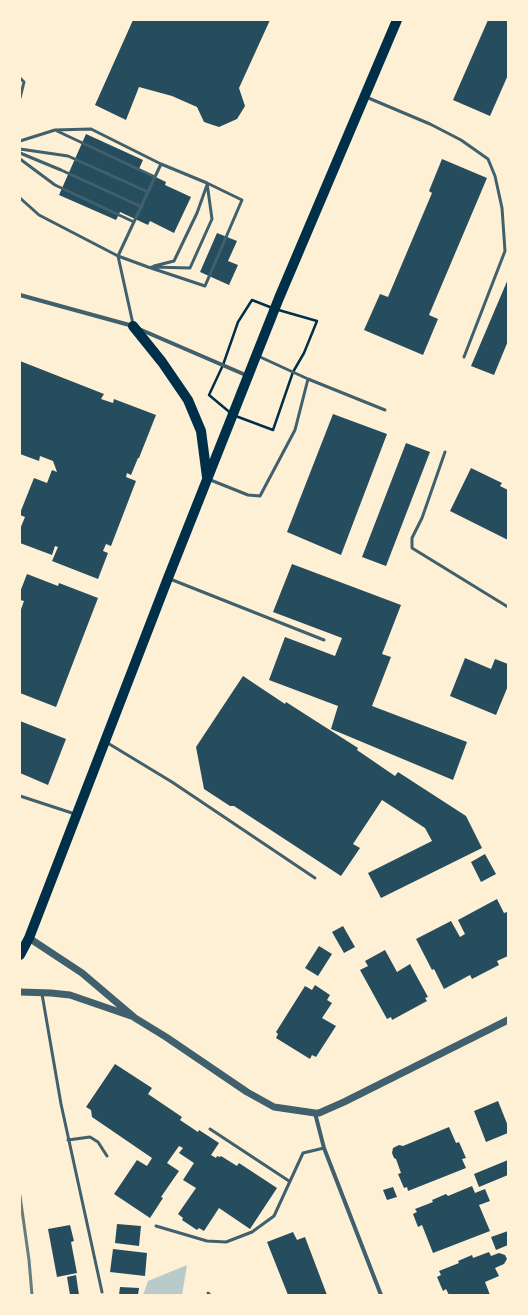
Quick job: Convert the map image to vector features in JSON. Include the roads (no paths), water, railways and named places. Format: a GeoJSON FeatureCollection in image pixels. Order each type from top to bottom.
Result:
{"type":"FeatureCollection","features":[{"type":"Feature","properties":{"kind":"main road"},"geometry":{"type":"LineString","coordinates":[[20,955],[29,938],[168,578],[279,298],[397,20]]}},
{"type":"Feature","properties":{"kind":"main road"},"geometry":{"type":"LineString","coordinates":[[133,326],[162,362],[188,400],[201,430],[208,479]]}},
{"type":"Feature","properties":{"kind":"street"},"geometry":{"type":"LineString","coordinates":[[20,295],[133,326],[248,377]]}},
{"type":"Feature","properties":{"kind":"street"},"geometry":{"type":"LineString","coordinates":[[29,938],[82,973],[135,1018],[166,1037],[247,1092],[274,1107],[315,1113],[344,1102],[508,1020]]}},
{"type":"Feature","properties":{"kind":"street"},"geometry":{"type":"LineString","coordinates":[[20,992],[42,992],[70,995],[135,1018]]}},
{"type":"Feature","properties":{"kind":"street"},"geometry":{"type":"LineString","coordinates":[[315,1113],[324,1148],[381,1295]]}},
{"type":"Feature","properties":{"kind":"lane"},"geometry":{"type":"LineString","coordinates":[[20,78],[24,82],[20,98]]}},
{"type":"Feature","properties":{"kind":"lane"},"geometry":{"type":"LineString","coordinates":[[365,97],[430,124],[461,140],[488,159],[495,176],[502,208],[504,251],[464,357]]}},
{"type":"Feature","properties":{"kind":"lane"},"geometry":{"type":"LineString","coordinates":[[20,141],[55,130],[90,129],[161,164],[207,183],[242,200],[205,286],[118,256],[39,215],[20,198]]}},
{"type":"Feature","properties":{"kind":"lane"},"geometry":{"type":"LineString","coordinates":[[55,130],[155,177]]}},
{"type":"Feature","properties":{"kind":"lane"},"geometry":{"type":"LineString","coordinates":[[20,149],[68,156],[148,192]]}},
{"type":"Feature","properties":{"kind":"lane"},"geometry":{"type":"LineString","coordinates":[[20,154],[61,170],[142,207]]}},
{"type":"Feature","properties":{"kind":"lane"},"geometry":{"type":"LineString","coordinates":[[20,159],[56,185],[134,222]]}},
{"type":"Feature","properties":{"kind":"lane"},"geometry":{"type":"LineString","coordinates":[[133,326],[118,256],[161,164]]}},
{"type":"Feature","properties":{"kind":"lane"},"geometry":{"type":"LineString","coordinates":[[148,267],[190,268],[212,219],[207,183]]}},
{"type":"Feature","properties":{"kind":"lane"},"geometry":{"type":"LineString","coordinates":[[148,267],[174,261],[197,213],[207,183]]}},
{"type":"Feature","properties":{"kind":"lane"},"geometry":{"type":"LineString","coordinates":[[257,356],[308,379],[385,410]]}},
{"type":"Feature","properties":{"kind":"lane"},"geometry":{"type":"LineString","coordinates":[[208,479],[248,495],[260,496],[295,430],[308,379]]}},
{"type":"Feature","properties":{"kind":"lane"},"geometry":{"type":"LineString","coordinates":[[445,452],[422,518],[412,538],[412,548],[508,607]]}},
{"type":"Feature","properties":{"kind":"lane"},"geometry":{"type":"LineString","coordinates":[[168,578],[324,640]]}},
{"type":"Feature","properties":{"kind":"lane"},"geometry":{"type":"LineString","coordinates":[[105,741],[172,782],[315,878]]}},
{"type":"Feature","properties":{"kind":"lane"},"geometry":{"type":"LineString","coordinates":[[20,796],[77,814]]}},
{"type":"Feature","properties":{"kind":"lane"},"geometry":{"type":"LineString","coordinates":[[42,992],[52,1059],[68,1140],[102,1292]]}},
{"type":"Feature","properties":{"kind":"lane"},"geometry":{"type":"LineString","coordinates":[[210,1129],[289,1181]]}},
{"type":"Feature","properties":{"kind":"lane"},"geometry":{"type":"LineString","coordinates":[[68,1140],[90,1137],[98,1142],[107,1156]]}},
{"type":"Feature","properties":{"kind":"lane"},"geometry":{"type":"LineString","coordinates":[[156,1226],[207,1242],[226,1242],[252,1232],[274,1216],[303,1153],[324,1148]]}},
{"type":"Feature","properties":{"kind":"railway"},"geometry":{"type":"LineString","coordinates":[[20,1196],[29,1260],[32,1295]]}}]}
